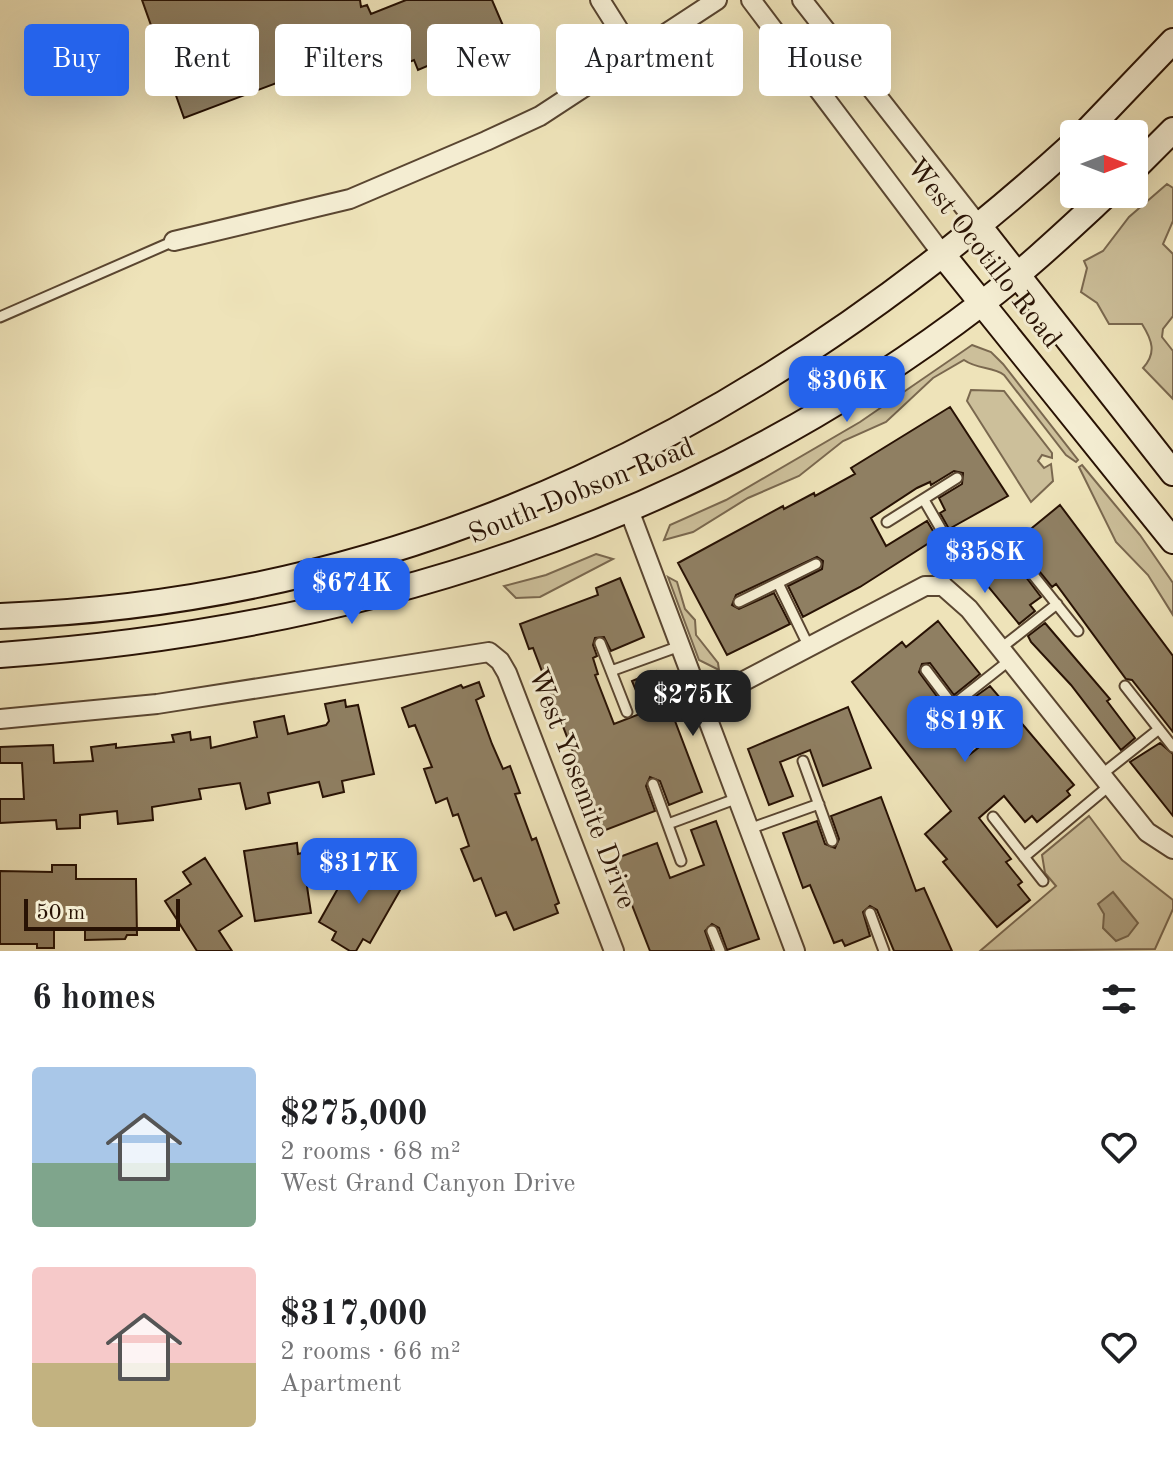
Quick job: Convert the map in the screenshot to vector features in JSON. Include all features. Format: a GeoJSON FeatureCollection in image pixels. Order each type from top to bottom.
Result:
{"type":"FeatureCollection","features":[{"type":"Feature","properties":{"kind":"street"},"geometry":{"type":"LineString","coordinates":[[600,0],[615,24]]}},
{"type":"Feature","properties":{"kind":"street"},"geometry":{"type":"LineString","coordinates":[[683,24],[717,0]]}},
{"type":"Feature","properties":{"kind":"street","name":"West Ocotillo Road"},"geometry":{"type":"LineString","coordinates":[[751,0],[943,255],[1173,541]]}},
{"type":"Feature","properties":{"kind":"street","name":"West Ocotillo Road"},"geometry":{"type":"LineString","coordinates":[[802,0],[1173,473]]}},
{"type":"Feature","properties":{"kind":"street"},"geometry":{"type":"LineString","coordinates":[[1097,120],[1173,41]]}},
{"type":"Feature","properties":{"kind":"street"},"geometry":{"type":"LineString","coordinates":[[174,241],[350,199],[540,116],[573,96]]}},
{"type":"Feature","properties":{"kind":"street"},"geometry":{"type":"LineString","coordinates":[[1148,155],[1173,130]]}},
{"type":"Feature","properties":{"kind":"street","name":"South Dobson Road"},"geometry":{"type":"LineString","coordinates":[[0,616],[186,599],[340,565],[486,519],[625,458],[754,389],[943,255],[1060,155]]}},
{"type":"Feature","properties":{"kind":"street","name":"South Dobson Road"},"geometry":{"type":"LineString","coordinates":[[0,655],[154,641],[313,611],[457,575],[530,551],[629,510],[805,422],[982,303],[1091,208]]}},
{"type":"Feature","properties":{"kind":"street"},"geometry":{"type":"LineString","coordinates":[[629,510],[738,798],[791,950]]}},
{"type":"Feature","properties":{"kind":"street"},"geometry":{"type":"LineString","coordinates":[[702,703],[925,586],[943,586],[956,594],[1147,832],[1173,849]]}},
{"type":"Feature","properties":{"kind":"street","name":"West Yosemite Drive"},"geometry":{"type":"LineString","coordinates":[[0,719],[157,704],[489,652],[500,661],[507,673],[614,951]]}},
{"type":"Feature","properties":{"kind":"lane"},"geometry":{"type":"LineString","coordinates":[[0,317],[174,241]]}},
{"type":"Feature","properties":{"kind":"lane"},"geometry":{"type":"LineString","coordinates":[[887,522],[957,478]]}},
{"type":"Feature","properties":{"kind":"lane"},"geometry":{"type":"LineString","coordinates":[[924,500],[953,550],[943,586]]}},
{"type":"Feature","properties":{"kind":"lane"},"geometry":{"type":"LineString","coordinates":[[739,602],[816,564]]}},
{"type":"Feature","properties":{"kind":"lane"},"geometry":{"type":"LineString","coordinates":[[1030,571],[1078,631]]}},
{"type":"Feature","properties":{"kind":"lane"},"geometry":{"type":"LineString","coordinates":[[778,583],[809,647]]}},
{"type":"Feature","properties":{"kind":"lane"},"geometry":{"type":"LineString","coordinates":[[953,705],[1057,604]]}},
{"type":"Feature","properties":{"kind":"lane"},"geometry":{"type":"LineString","coordinates":[[600,643],[627,712]]}},
{"type":"Feature","properties":{"kind":"lane"},"geometry":{"type":"LineString","coordinates":[[611,671],[680,646]]}},
{"type":"Feature","properties":{"kind":"lane"},"geometry":{"type":"LineString","coordinates":[[926,670],[979,740]]}},
{"type":"Feature","properties":{"kind":"lane"},"geometry":{"type":"LineString","coordinates":[[1125,686],[1173,747]]}},
{"type":"Feature","properties":{"kind":"lane"},"geometry":{"type":"LineString","coordinates":[[1024,857],[1159,729]]}},
{"type":"Feature","properties":{"kind":"lane"},"geometry":{"type":"LineString","coordinates":[[803,761],[832,841]]}},
{"type":"Feature","properties":{"kind":"lane"},"geometry":{"type":"LineString","coordinates":[[653,784],[681,861]]}},
{"type":"Feature","properties":{"kind":"lane"},"geometry":{"type":"LineString","coordinates":[[668,824],[738,798]]}},
{"type":"Feature","properties":{"kind":"lane"},"geometry":{"type":"LineString","coordinates":[[749,829],[819,804]]}},
{"type":"Feature","properties":{"kind":"lane"},"geometry":{"type":"LineString","coordinates":[[993,817],[1043,881]]}},
{"type":"Feature","properties":{"kind":"lane"},"geometry":{"type":"LineString","coordinates":[[870,913],[881,950]]}},
{"type":"Feature","properties":{"kind":"lane"},"geometry":{"type":"LineString","coordinates":[[712,931],[720,951]]}},
{"type":"Feature","properties":{"kind":"shaded area"},"geometry":{"type":"Polygon","coordinates":[[[1167,184],[1173,188],[1173,221],[1163,244],[1173,254],[1173,316],[1163,329],[1162,337],[1173,351],[1173,399],[1143,368],[1152,346],[1142,324],[1109,324],[1097,303],[1081,292],[1087,268],[1084,261],[1103,251],[1129,217],[1139,208],[1148,208],[1148,200],[1167,184]]]}},
{"type":"Feature","properties":{"kind":"shaded area"},"geometry":{"type":"Polygon","coordinates":[[[972,345],[991,352],[1003,364],[1078,460],[1076,462],[1066,455],[1004,375],[964,360],[933,378],[886,422],[843,441],[799,476],[748,498],[693,532],[664,540],[670,525],[726,500],[860,422],[972,345]]]}},
{"type":"Feature","properties":{"kind":"shaded area"},"geometry":{"type":"Polygon","coordinates":[[[971,390],[1004,391],[1052,453],[1052,458],[1042,455],[1038,461],[1044,468],[1051,464],[1053,481],[1031,502],[967,401],[971,390]]]}},
{"type":"Feature","properties":{"kind":"shaded area"},"geometry":{"type":"Polygon","coordinates":[[[1082,465],[1140,535],[1173,583],[1173,615],[1148,575],[1116,542],[1079,467],[1082,465]]]}},
{"type":"Feature","properties":{"kind":"shaded area"},"geometry":{"type":"Polygon","coordinates":[[[596,554],[613,559],[540,597],[516,598],[504,586],[546,575],[596,554]]]}},
{"type":"Feature","properties":{"kind":"shaded area"},"geometry":{"type":"Polygon","coordinates":[[[668,577],[677,582],[685,609],[695,620],[696,635],[718,663],[719,670],[699,660],[668,577]]]}},
{"type":"Feature","properties":{"kind":"shaded area"},"geometry":{"type":"Polygon","coordinates":[[[1089,816],[1122,860],[1173,900],[1173,909],[1155,949],[980,951],[1056,886],[1045,873],[1042,855],[1089,816]]]}},
{"type":"Feature","properties":{"kind":"shaded area"},"geometry":{"type":"Polygon","coordinates":[[[1113,892],[1138,923],[1128,936],[1116,941],[1103,928],[1104,914],[1098,904],[1113,892]]]}},
{"type":"Feature","properties":{"kind":"building"},"geometry":{"type":"Polygon","coordinates":[[[142,0],[360,0],[361,7],[367,5],[371,14],[406,0],[492,0],[502,24],[427,24],[427,66],[418,70],[414,60],[411,61],[411,24],[275,24],[275,84],[259,90],[259,24],[151,24],[142,0]]]}},
{"type":"Feature","properties":{"kind":"building"},"geometry":{"type":"Polygon","coordinates":[[[176,96],[242,96],[184,118],[176,96]]]}},
{"type":"Feature","properties":{"kind":"building"},"geometry":{"type":"Polygon","coordinates":[[[950,407],[1008,496],[949,529],[940,513],[945,510],[939,498],[962,484],[963,473],[954,471],[931,485],[930,482],[917,488],[871,518],[886,546],[927,521],[936,536],[932,541],[860,587],[803,617],[788,586],[822,569],[823,561],[817,557],[736,595],[732,605],[739,609],[774,593],[790,624],[727,655],[678,563],[783,506],[784,509],[814,493],[815,496],[855,474],[851,468],[950,407]]]}},
{"type":"Feature","properties":{"kind":"building"},"geometry":{"type":"Polygon","coordinates":[[[1060,505],[1173,656],[1173,732],[1132,680],[1126,679],[1056,584],[1052,587],[1035,566],[1026,565],[1023,573],[1041,597],[1030,605],[1035,611],[1019,624],[977,573],[1060,505]]]}},
{"type":"Feature","properties":{"kind":"building"},"geometry":{"type":"Polygon","coordinates":[[[620,578],[644,637],[611,651],[604,637],[595,638],[593,645],[597,656],[593,658],[598,674],[595,675],[614,724],[645,712],[632,681],[656,671],[702,792],[669,805],[660,781],[650,777],[646,786],[655,811],[603,831],[533,648],[529,649],[520,624],[598,595],[596,588],[620,578]]]}},
{"type":"Feature","properties":{"kind":"building"},"geometry":{"type":"Polygon","coordinates":[[[938,621],[980,674],[954,695],[930,663],[922,664],[919,672],[944,706],[937,712],[969,755],[998,732],[972,699],[990,686],[1074,785],[1067,791],[1070,795],[1037,822],[1032,816],[1025,822],[1004,796],[979,818],[1011,859],[1006,862],[1022,882],[1018,885],[1030,900],[997,927],[943,862],[947,859],[925,834],[951,811],[852,682],[902,642],[906,647],[938,621]]]}},
{"type":"Feature","properties":{"kind":"building"},"geometry":{"type":"Polygon","coordinates":[[[1045,623],[1110,699],[1107,701],[1135,738],[1121,750],[1071,685],[1031,642],[1028,636],[1045,623]]]}},
{"type":"Feature","properties":{"kind":"building"},"geometry":{"type":"Polygon","coordinates":[[[479,682],[484,696],[476,700],[503,769],[510,766],[520,793],[515,794],[532,840],[536,838],[559,903],[555,905],[558,913],[514,930],[506,912],[496,916],[481,878],[474,881],[461,849],[469,846],[458,814],[453,816],[447,798],[436,803],[424,769],[432,767],[415,725],[409,727],[402,708],[461,685],[463,688],[479,682]]]}},
{"type":"Feature","properties":{"kind":"building"},"geometry":{"type":"Polygon","coordinates":[[[345,700],[346,707],[358,705],[374,774],[342,781],[344,792],[323,797],[319,782],[268,793],[270,803],[246,809],[240,783],[199,789],[201,799],[152,807],[153,820],[118,824],[117,811],[80,815],[80,828],[57,829],[56,820],[0,823],[0,799],[24,799],[22,763],[0,763],[0,747],[53,745],[54,763],[93,761],[91,747],[116,744],[116,748],[174,742],[172,735],[190,732],[191,740],[210,737],[211,748],[257,737],[254,722],[284,716],[288,734],[326,725],[329,721],[325,704],[345,700]]]}},
{"type":"Feature","properties":{"kind":"building"},"geometry":{"type":"Polygon","coordinates":[[[848,707],[871,768],[823,786],[810,750],[780,762],[793,796],[769,805],[748,749],[848,707]]]}},
{"type":"Feature","properties":{"kind":"building"},"geometry":{"type":"Polygon","coordinates":[[[1160,743],[1173,754],[1173,816],[1130,762],[1160,743]]]}},
{"type":"Feature","properties":{"kind":"building"},"geometry":{"type":"Polygon","coordinates":[[[881,797],[916,891],[924,888],[952,951],[894,951],[877,910],[870,906],[863,912],[870,936],[845,946],[842,940],[834,943],[810,885],[803,888],[783,833],[817,821],[825,844],[835,848],[839,839],[831,816],[881,797]]]}},
{"type":"Feature","properties":{"kind":"building"},"geometry":{"type":"Polygon","coordinates":[[[716,821],[759,939],[727,950],[719,928],[712,924],[705,931],[712,951],[650,951],[614,859],[657,843],[670,878],[704,865],[691,830],[716,821]]]}},
{"type":"Feature","properties":{"kind":"building"},"geometry":{"type":"Polygon","coordinates":[[[297,843],[298,854],[302,853],[311,913],[255,921],[244,851],[297,843]]]}},
{"type":"Feature","properties":{"kind":"building"},"geometry":{"type":"Polygon","coordinates":[[[205,858],[242,916],[219,931],[232,951],[197,951],[165,901],[191,884],[183,872],[205,858]]]}},
{"type":"Feature","properties":{"kind":"building"},"geometry":{"type":"Polygon","coordinates":[[[354,860],[402,887],[370,943],[363,939],[356,951],[350,951],[332,940],[336,932],[319,922],[354,860]]]}},
{"type":"Feature","properties":{"kind":"building"},"geometry":{"type":"Polygon","coordinates":[[[52,865],[76,865],[76,879],[136,879],[137,935],[127,935],[125,939],[85,940],[85,928],[54,928],[54,948],[37,948],[37,944],[0,944],[0,871],[52,872],[52,865]]]}}]}
